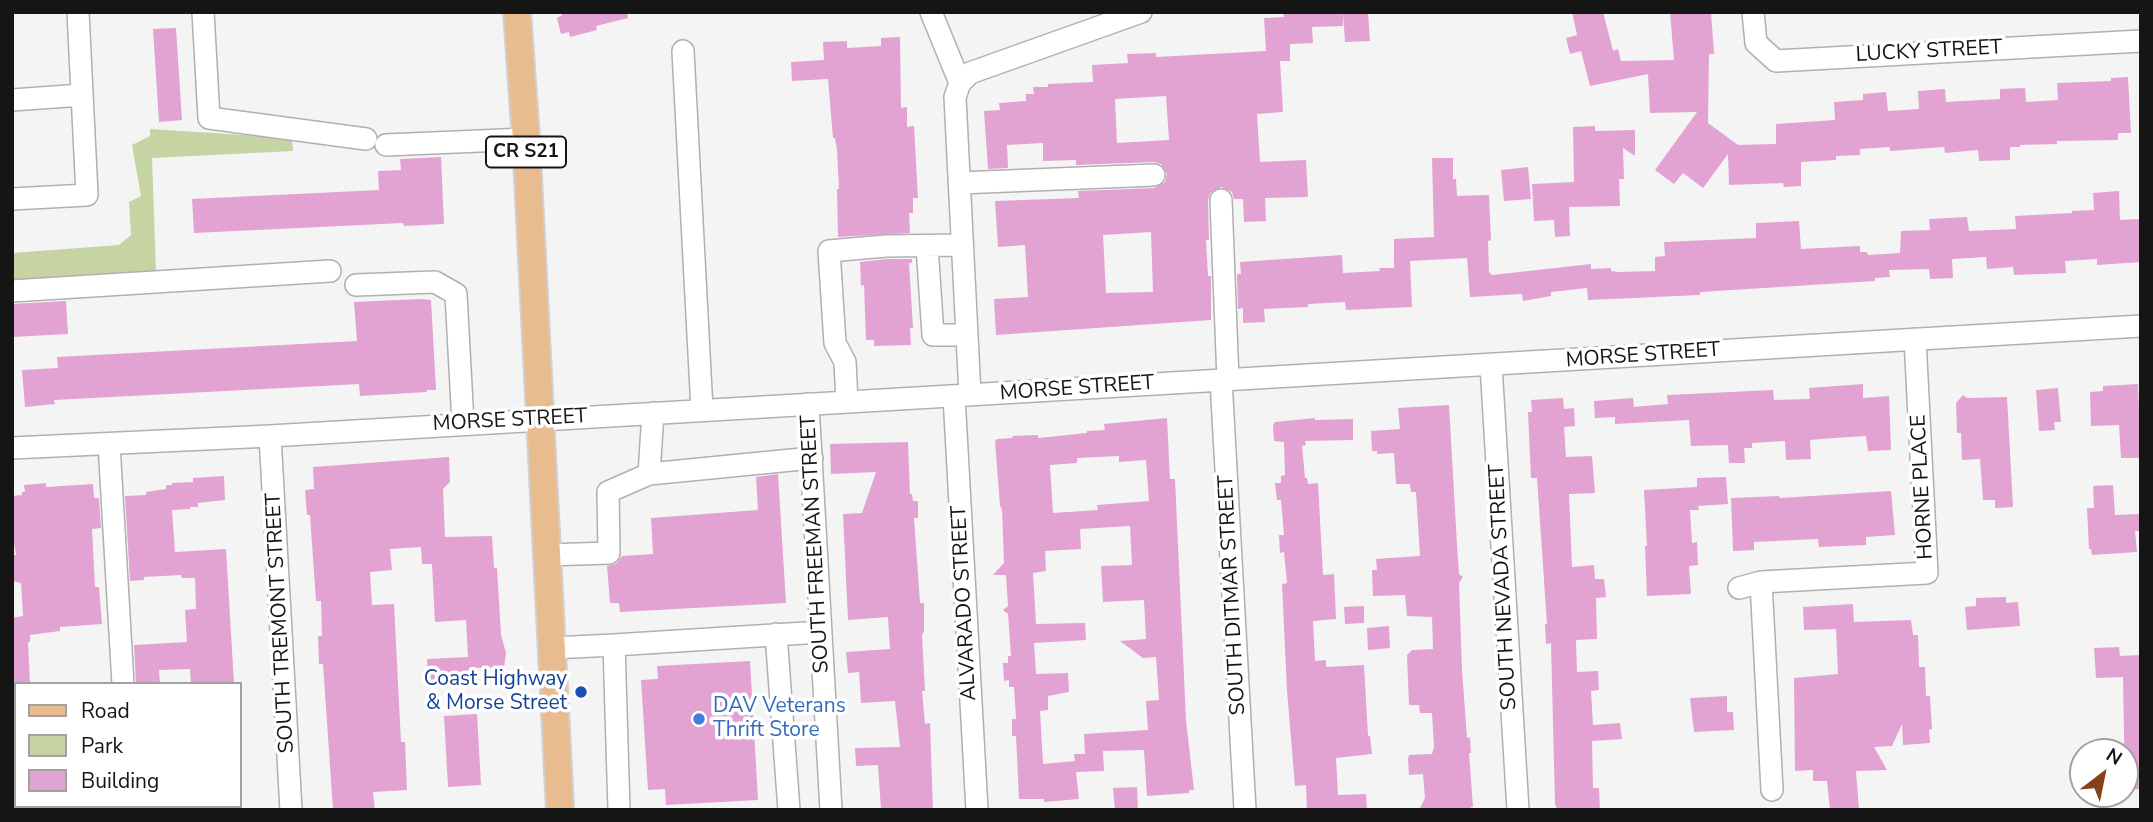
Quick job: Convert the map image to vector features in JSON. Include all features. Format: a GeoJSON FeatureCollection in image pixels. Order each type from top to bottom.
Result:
{"type":"FeatureCollection","features":[{"type":"Feature","properties":{"kind":"main road","name":"CR S21"},"geometry":{"type":"LineString","coordinates":[[521,14],[560,810]]}},
{"type":"Feature","properties":{"kind":"street"},"geometry":{"type":"LineString","coordinates":[[12,199],[86,195],[78,12]]}},
{"type":"Feature","properties":{"kind":"street"},"geometry":{"type":"LineString","coordinates":[[203,12],[209,118],[376,142],[526,139]]}},
{"type":"Feature","properties":{"kind":"street"},"geometry":{"type":"LineString","coordinates":[[931,12],[960,83],[970,73],[1141,12]]}},
{"type":"Feature","properties":{"kind":"street","name":"LUCKY STREET"},"geometry":{"type":"LineString","coordinates":[[1753,12],[1756,43],[1776,61],[2141,41]]}},
{"type":"Feature","properties":{"kind":"street"},"geometry":{"type":"LineString","coordinates":[[683,51],[702,410]]}},
{"type":"Feature","properties":{"kind":"street","name":"ALVARADO STREET"},"geometry":{"type":"LineString","coordinates":[[960,83],[955,97],[967,335],[962,396],[977,810]]}},
{"type":"Feature","properties":{"kind":"street"},"geometry":{"type":"LineString","coordinates":[[12,100],[82,95]]}},
{"type":"Feature","properties":{"kind":"street"},"geometry":{"type":"LineString","coordinates":[[959,183],[1154,175]]}},
{"type":"Feature","properties":{"kind":"street","name":"SOUTH DITMAR STREET"},"geometry":{"type":"LineString","coordinates":[[1221,200],[1225,380],[1245,810]]}},
{"type":"Feature","properties":{"kind":"street"},"geometry":{"type":"LineString","coordinates":[[847,402],[845,362],[835,343],[829,251],[886,246],[962,245]]}},
{"type":"Feature","properties":{"kind":"street"},"geometry":{"type":"LineString","coordinates":[[927,247],[933,335],[967,335]]}},
{"type":"Feature","properties":{"kind":"street"},"geometry":{"type":"LineString","coordinates":[[12,291],[330,271]]}},
{"type":"Feature","properties":{"kind":"street"},"geometry":{"type":"LineString","coordinates":[[356,285],[435,282],[456,295],[463,424]]}},
{"type":"Feature","properties":{"kind":"street","name":"MORSE STREET"},"geometry":{"type":"LineString","coordinates":[[12,448],[270,436],[2141,326]]}},
{"type":"Feature","properties":{"kind":"street","name":"HORNE PLACE"},"geometry":{"type":"LineString","coordinates":[[1739,588],[1761,582],[1927,573],[1916,339]]}},
{"type":"Feature","properties":{"kind":"street","name":"SOUTH NEVADA STREET"},"geometry":{"type":"LineString","coordinates":[[1491,365],[1518,810]]}},
{"type":"Feature","properties":{"kind":"street","name":"SOUTH FREEMAN STREET"},"geometry":{"type":"LineString","coordinates":[[808,404],[831,810]]}},
{"type":"Feature","properties":{"kind":"street"},"geometry":{"type":"LineString","coordinates":[[649,474],[653,413]]}},
{"type":"Feature","properties":{"kind":"street","name":"SOUTH TREMONT STREET"},"geometry":{"type":"LineString","coordinates":[[270,436],[291,810]]}},
{"type":"Feature","properties":{"kind":"street"},"geometry":{"type":"LineString","coordinates":[[109,444],[123,682]]}},
{"type":"Feature","properties":{"kind":"street"},"geometry":{"type":"LineString","coordinates":[[547,555],[609,552],[608,492],[649,474],[811,458]]}},
{"type":"Feature","properties":{"kind":"street"},"geometry":{"type":"LineString","coordinates":[[1761,582],[1772,790]]}},
{"type":"Feature","properties":{"kind":"street"},"geometry":{"type":"LineString","coordinates":[[552,648],[821,632]]}},
{"type":"Feature","properties":{"kind":"street"},"geometry":{"type":"LineString","coordinates":[[776,634],[789,810]]}},
{"type":"Feature","properties":{"kind":"street"},"geometry":{"type":"LineString","coordinates":[[614,645],[619,810]]}},
{"type":"Feature","properties":{"kind":"green space"},"geometry":{"type":"Polygon","coordinates":[[[150,129],[292,138],[293,151],[152,158],[156,272],[12,281],[12,253],[119,245],[131,235],[129,202],[141,196],[132,145],[150,136],[150,129]]]}},
{"type":"Feature","properties":{"kind":"building"},"geometry":{"type":"Polygon","coordinates":[[[562,12],[627,12],[628,18],[596,26],[597,30],[570,37],[569,32],[561,34],[557,18],[562,12]]]}},
{"type":"Feature","properties":{"kind":"building"},"geometry":{"type":"Polygon","coordinates":[[[1283,12],[1343,12],[1343,26],[1312,27],[1313,43],[1290,44],[1290,61],[1280,61],[1283,112],[1257,114],[1260,162],[1306,160],[1308,197],[1265,198],[1266,221],[1244,222],[1243,199],[1234,199],[1232,192],[1221,187],[1210,193],[1209,240],[1206,240],[1208,276],[1211,276],[1211,320],[996,335],[994,299],[1028,297],[1025,245],[998,247],[995,201],[1079,198],[1078,191],[1155,188],[1165,182],[1167,174],[1161,164],[1154,162],[1076,165],[1076,160],[1043,161],[1043,143],[1007,145],[1008,168],[988,169],[984,111],[1000,110],[999,103],[1026,101],[1026,94],[1034,94],[1033,87],[1093,82],[1092,65],[1128,63],[1127,54],[1156,53],[1156,57],[1266,51],[1264,18],[1284,17],[1283,12]],[[1166,96],[1115,99],[1117,143],[1169,140],[1166,96]],[[1151,232],[1103,235],[1106,293],[1153,292],[1151,232]]]}},
{"type":"Feature","properties":{"kind":"building"},"geometry":{"type":"Polygon","coordinates":[[[1343,12],[1368,12],[1370,41],[1345,42],[1343,12]]]}},
{"type":"Feature","properties":{"kind":"building"},"geometry":{"type":"Polygon","coordinates":[[[1572,12],[1603,12],[1613,51],[1618,49],[1621,61],[1674,60],[1670,12],[1711,12],[1714,54],[1709,54],[1708,123],[1738,145],[1776,144],[1776,124],[1835,120],[1834,102],[1863,100],[1863,94],[1886,92],[1888,111],[1919,109],[1918,91],[1945,89],[1946,102],[2000,99],[2000,89],[2025,88],[2026,102],[2058,100],[2057,83],[2111,81],[2111,78],[2128,77],[2131,133],[2118,133],[2118,140],[2057,141],[2057,144],[2010,147],[2010,160],[1979,161],[1978,150],[1945,153],[1944,147],[1890,151],[1890,147],[1860,149],[1860,155],[1836,156],[1836,160],[1801,162],[1801,186],[1784,187],[1783,183],[1729,185],[1728,154],[1703,188],[1683,173],[1674,184],[1655,170],[1697,112],[1650,113],[1648,74],[1590,86],[1581,51],[1570,54],[1566,38],[1577,35],[1572,12]]]}},
{"type":"Feature","properties":{"kind":"building"},"geometry":{"type":"Polygon","coordinates":[[[176,28],[182,120],[159,122],[153,29],[176,28]]]}},
{"type":"Feature","properties":{"kind":"building"},"geometry":{"type":"Polygon","coordinates":[[[900,37],[901,108],[907,107],[907,127],[914,126],[918,198],[913,198],[913,213],[909,213],[910,233],[838,237],[837,150],[833,138],[828,79],[792,81],[791,62],[824,60],[823,42],[847,41],[847,48],[881,46],[881,38],[900,37]]]}},
{"type":"Feature","properties":{"kind":"building"},"geometry":{"type":"Polygon","coordinates":[[[1595,126],[1595,131],[1635,130],[1635,156],[1623,148],[1624,179],[1619,179],[1620,206],[1569,207],[1570,236],[1555,237],[1554,220],[1534,221],[1532,184],[1574,182],[1573,127],[1595,126]]]}},
{"type":"Feature","properties":{"kind":"building"},"geometry":{"type":"Polygon","coordinates":[[[441,157],[444,224],[404,226],[403,223],[194,233],[192,199],[379,190],[378,171],[401,170],[400,159],[441,157]]]}},
{"type":"Feature","properties":{"kind":"building"},"geometry":{"type":"Polygon","coordinates":[[[1432,158],[1453,158],[1453,179],[1456,179],[1457,196],[1489,195],[1489,272],[1492,275],[1591,264],[1591,269],[1611,268],[1611,271],[1618,272],[1655,271],[1655,257],[1665,256],[1664,242],[1756,238],[1756,223],[1799,221],[1801,249],[1860,246],[1860,252],[1867,252],[1868,255],[1900,253],[1901,231],[1930,230],[1929,219],[1967,217],[1969,231],[2016,229],[2015,216],[2094,210],[2093,193],[2119,191],[2120,220],[2141,219],[2141,262],[2097,265],[2097,259],[2065,261],[2066,273],[2014,275],[2013,267],[1987,269],[1986,257],[1952,259],[1953,278],[1930,279],[1929,269],[1889,270],[1890,277],[1875,278],[1875,281],[1700,292],[1700,295],[1588,300],[1587,288],[1551,292],[1551,296],[1523,301],[1522,294],[1470,297],[1467,258],[1410,261],[1412,307],[1346,310],[1345,302],[1308,304],[1308,307],[1264,309],[1265,322],[1243,323],[1243,308],[1238,309],[1237,274],[1241,274],[1240,262],[1342,255],[1343,273],[1380,271],[1379,268],[1394,268],[1394,239],[1434,237],[1432,158]]]}},
{"type":"Feature","properties":{"kind":"building"},"geometry":{"type":"Polygon","coordinates":[[[1528,167],[1531,199],[1504,201],[1501,170],[1528,167]]]}},
{"type":"Feature","properties":{"kind":"building"},"geometry":{"type":"Polygon","coordinates":[[[912,259],[912,263],[909,263],[913,328],[910,328],[911,345],[874,346],[874,340],[866,340],[864,285],[861,286],[860,262],[912,259]]]}},
{"type":"Feature","properties":{"kind":"building"},"geometry":{"type":"Polygon","coordinates":[[[431,300],[436,390],[360,396],[359,384],[54,400],[55,404],[25,407],[22,370],[58,368],[57,357],[357,341],[354,302],[431,300]]]}},
{"type":"Feature","properties":{"kind":"building"},"geometry":{"type":"Polygon","coordinates":[[[66,301],[68,334],[12,337],[12,304],[66,301]]]}},
{"type":"Feature","properties":{"kind":"building"},"geometry":{"type":"Polygon","coordinates":[[[1863,384],[1863,398],[1889,396],[1891,450],[1868,451],[1866,436],[1810,440],[1811,459],[1786,460],[1785,441],[1752,443],[1752,448],[1744,448],[1745,463],[1729,463],[1728,445],[1691,446],[1689,420],[1615,424],[1615,417],[1595,418],[1594,401],[1633,398],[1634,407],[1668,404],[1667,395],[1773,390],[1774,400],[1810,399],[1809,388],[1863,384]]]}},
{"type":"Feature","properties":{"kind":"building"},"geometry":{"type":"Polygon","coordinates":[[[2138,384],[2141,458],[2121,458],[2119,425],[2091,426],[2090,392],[2103,391],[2103,386],[2138,384]]]}},
{"type":"Feature","properties":{"kind":"building"},"geometry":{"type":"Polygon","coordinates":[[[2058,388],[2061,422],[2054,422],[2055,430],[2039,431],[2036,390],[2058,388]]]}},
{"type":"Feature","properties":{"kind":"building"},"geometry":{"type":"Polygon","coordinates":[[[1963,395],[1967,398],[2007,397],[2013,507],[1995,508],[1995,500],[1983,500],[1980,459],[1962,460],[1961,433],[1957,433],[1956,403],[1963,395]]]}},
{"type":"Feature","properties":{"kind":"building"},"geometry":{"type":"Polygon","coordinates":[[[1563,398],[1564,409],[1574,408],[1575,426],[1564,427],[1566,457],[1592,456],[1595,493],[1569,494],[1572,567],[1594,565],[1595,579],[1604,579],[1606,597],[1596,598],[1597,639],[1576,640],[1577,672],[1598,671],[1599,690],[1591,691],[1593,725],[1620,723],[1622,739],[1592,741],[1593,788],[1599,788],[1600,810],[1557,810],[1555,804],[1551,643],[1546,644],[1537,478],[1531,478],[1528,412],[1532,412],[1531,400],[1563,398]]]}},
{"type":"Feature","properties":{"kind":"building"},"geometry":{"type":"Polygon","coordinates":[[[1449,405],[1459,574],[1463,577],[1459,583],[1462,670],[1467,738],[1470,737],[1473,807],[1471,810],[1419,810],[1425,798],[1423,774],[1409,775],[1408,759],[1409,755],[1432,754],[1432,713],[1420,713],[1419,705],[1409,705],[1407,655],[1412,650],[1433,649],[1432,617],[1407,616],[1405,595],[1373,596],[1372,570],[1377,570],[1376,559],[1420,556],[1416,492],[1411,492],[1410,484],[1396,484],[1394,453],[1377,454],[1377,451],[1372,451],[1371,431],[1400,429],[1398,408],[1449,405]]]}},
{"type":"Feature","properties":{"kind":"building"},"geometry":{"type":"Polygon","coordinates":[[[1167,418],[1170,479],[1175,479],[1186,720],[1194,790],[1189,790],[1189,793],[1147,796],[1144,750],[1103,751],[1104,771],[1076,772],[1079,799],[1044,802],[1044,799],[1019,799],[1016,736],[1012,736],[1012,719],[1016,719],[1014,687],[1009,687],[1009,680],[1004,681],[1003,663],[1008,663],[1008,656],[1011,656],[1008,614],[1003,610],[1008,606],[1006,575],[993,575],[1004,563],[995,441],[1013,438],[1012,436],[1038,435],[1038,438],[1087,433],[1105,430],[1104,424],[1167,418]],[[1119,456],[1077,458],[1077,463],[1050,465],[1053,513],[1098,510],[1097,505],[1149,501],[1146,460],[1119,462],[1119,456]],[[1130,526],[1080,529],[1081,549],[1045,551],[1046,571],[1033,573],[1036,624],[1085,623],[1086,640],[1034,643],[1036,674],[1068,673],[1069,692],[1048,696],[1048,710],[1040,711],[1043,764],[1075,761],[1074,754],[1085,754],[1084,734],[1148,730],[1146,701],[1159,700],[1156,657],[1143,658],[1120,641],[1146,639],[1144,600],[1103,602],[1101,566],[1132,565],[1130,526]]]}},
{"type":"Feature","properties":{"kind":"building"},"geometry":{"type":"Polygon","coordinates":[[[1315,418],[1353,419],[1353,440],[1305,441],[1306,445],[1302,446],[1305,478],[1308,484],[1318,483],[1323,575],[1334,574],[1336,619],[1313,621],[1315,661],[1326,660],[1326,667],[1364,665],[1368,736],[1372,754],[1336,758],[1338,795],[1366,794],[1367,810],[1307,810],[1306,785],[1295,786],[1282,584],[1287,583],[1284,552],[1280,553],[1279,535],[1284,535],[1281,500],[1277,500],[1275,483],[1281,483],[1281,476],[1285,475],[1284,442],[1274,441],[1273,425],[1275,422],[1315,418]]]}},
{"type":"Feature","properties":{"kind":"building"},"geometry":{"type":"Polygon","coordinates":[[[908,442],[910,494],[913,501],[918,501],[918,518],[914,518],[920,603],[924,603],[922,635],[925,691],[922,691],[925,724],[930,723],[933,810],[881,810],[878,765],[856,766],[855,748],[900,747],[895,701],[861,703],[859,672],[848,673],[846,652],[890,649],[888,617],[848,620],[843,514],[862,513],[876,472],[831,474],[830,444],[908,442]]]}},
{"type":"Feature","properties":{"kind":"building"},"geometry":{"type":"Polygon","coordinates":[[[449,457],[450,482],[443,489],[445,537],[492,536],[501,635],[506,653],[504,667],[477,668],[478,677],[428,680],[427,659],[468,657],[466,620],[435,622],[432,564],[422,564],[421,547],[390,549],[392,570],[370,572],[372,605],[394,604],[401,742],[405,742],[407,790],[373,792],[375,810],[333,810],[323,664],[319,664],[318,636],[322,636],[321,601],[316,601],[310,515],[307,515],[305,490],[314,489],[313,467],[449,457]]]}},
{"type":"Feature","properties":{"kind":"building"},"geometry":{"type":"Polygon","coordinates":[[[778,474],[786,603],[620,612],[619,603],[610,603],[607,566],[616,564],[622,556],[653,554],[651,518],[758,510],[756,477],[778,474]]]}},
{"type":"Feature","properties":{"kind":"building"},"geometry":{"type":"Polygon","coordinates":[[[224,476],[225,500],[198,503],[198,507],[190,509],[172,510],[175,552],[226,549],[234,682],[191,682],[190,669],[159,670],[160,682],[136,682],[134,645],[187,642],[185,610],[196,609],[195,578],[182,578],[181,575],[144,577],[144,580],[130,581],[125,496],[146,495],[146,492],[166,489],[166,485],[172,483],[193,482],[193,478],[224,476]]]}},
{"type":"Feature","properties":{"kind":"building"},"geometry":{"type":"Polygon","coordinates":[[[1726,477],[1728,504],[1698,506],[1699,510],[1690,510],[1692,543],[1697,542],[1698,565],[1689,566],[1691,594],[1647,596],[1644,490],[1697,487],[1697,478],[1726,477]]]}},
{"type":"Feature","properties":{"kind":"building"},"geometry":{"type":"Polygon","coordinates":[[[46,483],[46,487],[93,484],[94,498],[99,498],[101,528],[92,529],[95,587],[99,587],[102,624],[60,627],[60,631],[30,635],[30,682],[12,684],[12,618],[23,616],[21,583],[12,581],[12,555],[16,555],[12,531],[12,496],[22,495],[22,492],[25,492],[24,485],[46,483]]]}},
{"type":"Feature","properties":{"kind":"building"},"geometry":{"type":"Polygon","coordinates":[[[2113,485],[2115,515],[2140,514],[2140,531],[2135,531],[2137,552],[2092,555],[2089,549],[2087,508],[2094,508],[2093,486],[2113,485]]]}},
{"type":"Feature","properties":{"kind":"building"},"geometry":{"type":"Polygon","coordinates":[[[1891,491],[1895,535],[1866,537],[1866,545],[1819,547],[1818,539],[1754,542],[1754,550],[1733,551],[1731,498],[1780,498],[1891,491]]]}},
{"type":"Feature","properties":{"kind":"building"},"geometry":{"type":"Polygon","coordinates":[[[2006,597],[2006,603],[2018,602],[2020,626],[1967,630],[1965,607],[1976,606],[1976,598],[2006,597]]]}},
{"type":"Feature","properties":{"kind":"building"},"geometry":{"type":"Polygon","coordinates":[[[1853,604],[1854,622],[1911,620],[1913,635],[1918,635],[1919,667],[1925,667],[1926,696],[1930,696],[1932,729],[1929,730],[1930,743],[1903,745],[1902,724],[1892,746],[1874,747],[1887,770],[1856,771],[1859,810],[1830,810],[1827,781],[1813,781],[1813,770],[1795,771],[1794,678],[1838,674],[1836,629],[1804,630],[1803,607],[1853,604]]]}},
{"type":"Feature","properties":{"kind":"building"},"geometry":{"type":"Polygon","coordinates":[[[1364,606],[1364,623],[1345,624],[1344,607],[1364,606]]]}},
{"type":"Feature","properties":{"kind":"building"},"geometry":{"type":"Polygon","coordinates":[[[1389,626],[1390,648],[1368,650],[1367,628],[1389,626]]]}},
{"type":"Feature","properties":{"kind":"building"},"geometry":{"type":"Polygon","coordinates":[[[2119,647],[2120,656],[2141,655],[2141,789],[2139,738],[2124,738],[2123,677],[2096,678],[2094,648],[2119,647]]]}},
{"type":"Feature","properties":{"kind":"building","name":"DAV Veterans Thrift Store"},"geometry":{"type":"Polygon","coordinates":[[[750,661],[758,800],[666,805],[665,789],[648,790],[641,680],[658,679],[657,666],[750,661]]]}},
{"type":"Feature","properties":{"kind":"building"},"geometry":{"type":"Polygon","coordinates":[[[1727,696],[1727,712],[1733,712],[1734,730],[1694,732],[1690,698],[1727,696]]]}},
{"type":"Feature","properties":{"kind":"building"},"geometry":{"type":"Polygon","coordinates":[[[477,714],[481,785],[448,787],[444,716],[477,714]]]}},
{"type":"Feature","properties":{"kind":"building"},"geometry":{"type":"Polygon","coordinates":[[[1137,787],[1138,810],[1115,810],[1113,788],[1137,787]]]}},
{"type":"Feature","properties":{"kind":"place","name":"Coast Highway & Morse Street"},"geometry":{"type":"Point","coordinates":[581,692]}},
{"type":"Feature","properties":{"kind":"place","name":"DAV Veterans Thrift Store"},"geometry":{"type":"Point","coordinates":[699,719]}}]}
